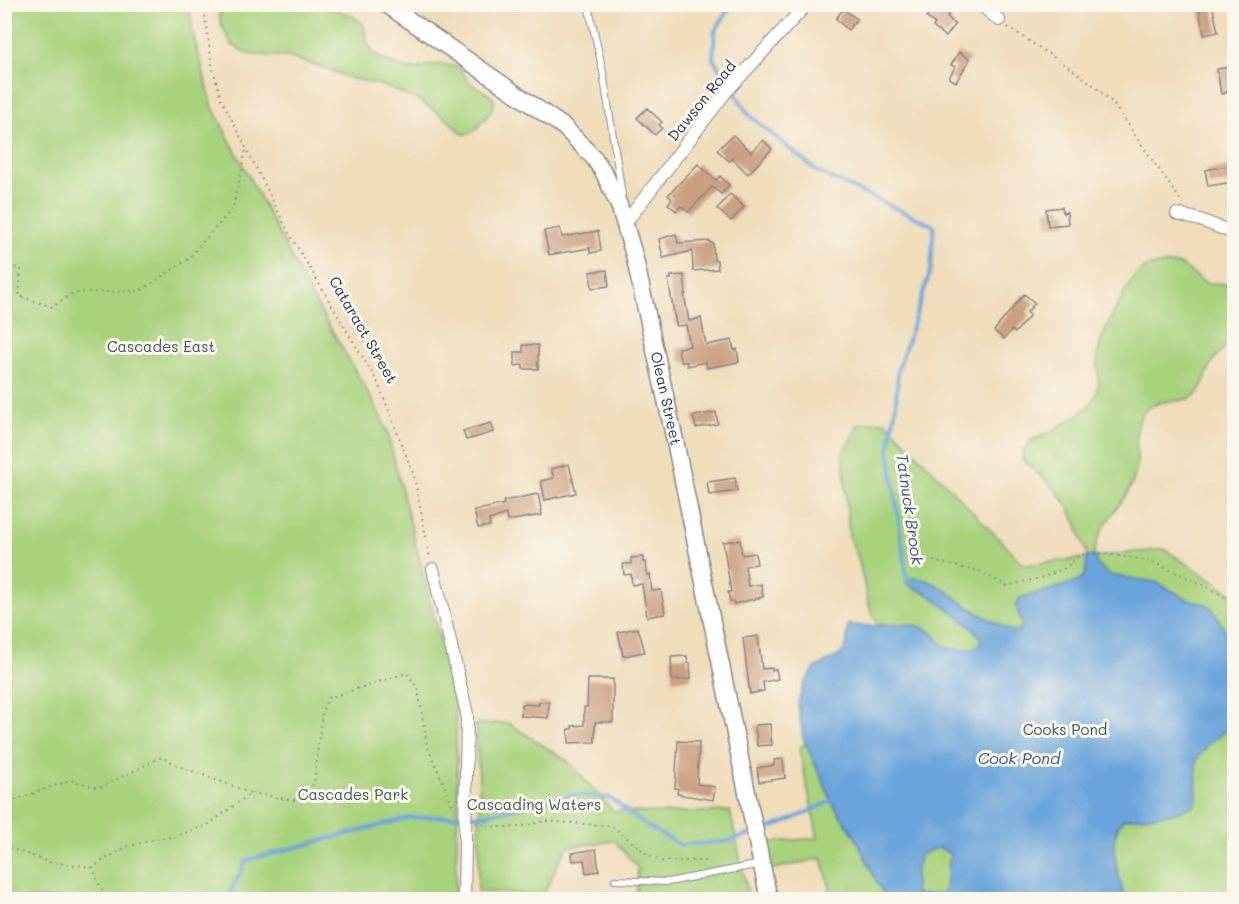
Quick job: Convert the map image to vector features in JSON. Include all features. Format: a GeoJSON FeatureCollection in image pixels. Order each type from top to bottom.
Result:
{"type":"FeatureCollection","features":[{"type":"Feature","properties":{"kind":"street","name":"Olean Street"},"geometry":{"type":"LineString","coordinates":[[386,4],[564,127],[594,158],[604,172],[626,222],[676,446],[768,900]]}},
{"type":"Feature","properties":{"kind":"street","name":"Dawson Road"},"geometry":{"type":"LineString","coordinates":[[626,222],[725,93],[807,4]]}},
{"type":"Feature","properties":{"kind":"street"},"geometry":{"type":"LineString","coordinates":[[980,4],[999,20]]}},
{"type":"Feature","properties":{"kind":"street"},"geometry":{"type":"LineString","coordinates":[[1181,210],[1234,233]]}},
{"type":"Feature","properties":{"kind":"street"},"geometry":{"type":"LineString","coordinates":[[433,570],[467,714],[464,900]]}},
{"type":"Feature","properties":{"kind":"lane"},"geometry":{"type":"LineString","coordinates":[[588,4],[603,72],[626,222]]}},
{"type":"Feature","properties":{"kind":"lane"},"geometry":{"type":"LineString","coordinates":[[615,880],[668,882],[761,864]]}},
{"type":"Feature","properties":{"kind":"path","name":"Cataract Street"},"geometry":{"type":"LineString","coordinates":[[203,4],[208,48],[218,88],[289,233],[379,385],[414,476],[433,570]]}},
{"type":"Feature","properties":{"kind":"path"},"geometry":{"type":"LineString","coordinates":[[999,20],[1073,70],[1112,102],[1125,119],[1181,210]]}},
{"type":"Feature","properties":{"kind":"path"},"geometry":{"type":"LineString","coordinates":[[4,262],[21,270],[19,296],[52,307],[73,292],[140,291],[187,260],[233,208],[246,148]]}},
{"type":"Feature","properties":{"kind":"path"},"geometry":{"type":"LineString","coordinates":[[927,560],[982,572],[1006,586],[1044,577],[1065,568],[1080,555],[1102,553],[1150,561],[1234,602]]}},
{"type":"Feature","properties":{"kind":"path"},"geometry":{"type":"LineString","coordinates":[[4,804],[70,780],[99,789],[162,757],[179,766],[251,793],[294,800],[314,784],[322,712],[328,698],[407,673],[418,689],[427,745],[458,818],[496,827],[518,827],[544,821],[612,826],[647,854],[662,861],[704,861],[713,873]]}},
{"type":"Feature","properties":{"kind":"path"},"geometry":{"type":"LineString","coordinates":[[4,846],[49,862],[92,867],[126,847],[173,837],[208,825],[251,793]]}},
{"type":"Feature","properties":{"kind":"path"},"geometry":{"type":"LineString","coordinates":[[92,867],[106,900]]}},
{"type":"Feature","properties":{"kind":"green space"},"geometry":{"type":"Polygon","coordinates":[[[5,4],[189,5],[194,38],[213,108],[310,293],[375,405],[387,431],[455,706],[458,800],[455,899],[5,899],[5,4]]]}},
{"type":"Feature","properties":{"kind":"green space"},"geometry":{"type":"Polygon","coordinates":[[[219,5],[307,5],[337,10],[357,19],[364,24],[367,41],[372,51],[390,63],[411,69],[437,65],[459,68],[468,81],[494,99],[491,111],[475,130],[463,134],[442,115],[418,100],[381,85],[350,78],[287,57],[248,54],[231,44],[220,21],[219,5]]]}},
{"type":"Feature","properties":{"kind":"green space"},"geometry":{"type":"Polygon","coordinates":[[[1180,264],[1206,283],[1234,284],[1234,334],[1214,360],[1195,395],[1186,400],[1157,403],[1147,409],[1142,416],[1138,423],[1137,463],[1132,483],[1101,533],[1094,556],[1087,557],[1076,521],[1065,501],[1023,460],[1024,451],[1032,440],[1074,418],[1092,402],[1098,390],[1097,359],[1100,345],[1116,308],[1137,275],[1143,269],[1151,266],[1180,264]]]}},
{"type":"Feature","properties":{"kind":"green space","name":"Cook Pond"},"geometry":{"type":"Polygon","coordinates":[[[885,421],[1024,565],[1164,549],[1234,595],[1234,899],[833,899],[822,858],[768,870],[762,843],[818,838],[799,748],[850,704],[881,632],[868,603],[859,560],[849,537],[843,453],[859,424],[885,421]]]}},
{"type":"Feature","properties":{"kind":"green space","name":"Cascading Waters"},"geometry":{"type":"Polygon","coordinates":[[[508,723],[569,762],[613,811],[661,813],[730,811],[749,899],[636,899],[638,868],[615,841],[568,847],[543,896],[478,891],[480,800],[476,724],[508,723]]]}},
{"type":"Feature","properties":{"kind":"water","name":"Cook Pond"},"geometry":{"type":"Polygon","coordinates":[[[1094,556],[1097,564],[1110,575],[1156,582],[1191,601],[1206,604],[1213,609],[1234,647],[1234,725],[1211,742],[1196,760],[1197,799],[1194,806],[1170,814],[1123,819],[1115,836],[1114,846],[1124,896],[1128,899],[887,899],[855,836],[835,808],[803,738],[798,703],[804,683],[816,667],[840,655],[846,647],[848,624],[857,626],[915,625],[930,631],[948,648],[970,648],[981,644],[980,637],[970,626],[928,594],[909,586],[907,579],[916,578],[933,583],[970,608],[1012,631],[1020,630],[1022,624],[1016,606],[1020,598],[1077,582],[1085,574],[1087,557],[1094,556]],[[940,848],[921,855],[915,874],[916,895],[942,894],[946,887],[950,854],[940,848]]]}},
{"type":"Feature","properties":{"kind":"building"},"geometry":{"type":"Polygon","coordinates":[[[936,4],[949,14],[947,16],[955,25],[946,37],[933,27],[935,24],[926,17],[936,4]]]}},
{"type":"Feature","properties":{"kind":"building"},"geometry":{"type":"Polygon","coordinates":[[[1198,4],[1212,4],[1218,32],[1204,35],[1198,4]]]}},
{"type":"Feature","properties":{"kind":"building"},"geometry":{"type":"Polygon","coordinates":[[[843,9],[857,19],[848,30],[836,19],[843,9]]]}},
{"type":"Feature","properties":{"kind":"building"},"geometry":{"type":"Polygon","coordinates":[[[959,52],[970,59],[956,82],[949,78],[955,67],[951,65],[959,52]]]}},
{"type":"Feature","properties":{"kind":"building"},"geometry":{"type":"Polygon","coordinates":[[[1228,67],[1229,72],[1232,72],[1234,91],[1221,94],[1217,69],[1228,67]]]}},
{"type":"Feature","properties":{"kind":"building"},"geometry":{"type":"Polygon","coordinates":[[[647,108],[662,122],[659,125],[662,128],[655,135],[637,118],[647,108]]]}},
{"type":"Feature","properties":{"kind":"building"},"geometry":{"type":"Polygon","coordinates":[[[733,135],[751,152],[763,140],[772,149],[748,174],[732,158],[729,161],[717,150],[733,135]]]}},
{"type":"Feature","properties":{"kind":"building"},"geometry":{"type":"Polygon","coordinates":[[[698,164],[716,180],[720,176],[729,185],[721,194],[712,187],[688,212],[681,206],[676,211],[668,204],[672,199],[668,195],[698,164]]]}},
{"type":"Feature","properties":{"kind":"building"},"geometry":{"type":"Polygon","coordinates":[[[1234,165],[1234,182],[1208,186],[1205,170],[1234,165]]]}},
{"type":"Feature","properties":{"kind":"building"},"geometry":{"type":"Polygon","coordinates":[[[730,194],[744,207],[731,221],[717,209],[730,194]]]}},
{"type":"Feature","properties":{"kind":"building"},"geometry":{"type":"Polygon","coordinates":[[[1062,207],[1063,213],[1067,212],[1068,224],[1048,226],[1046,209],[1062,207]]]}},
{"type":"Feature","properties":{"kind":"building"},"geometry":{"type":"Polygon","coordinates":[[[560,228],[562,237],[598,231],[601,251],[590,253],[590,248],[549,255],[544,231],[560,228]]]}},
{"type":"Feature","properties":{"kind":"building"},"geometry":{"type":"Polygon","coordinates":[[[676,234],[678,243],[710,241],[713,243],[714,260],[717,260],[718,269],[693,271],[692,251],[663,258],[659,239],[676,234]]]}},
{"type":"Feature","properties":{"kind":"building"},"geometry":{"type":"Polygon","coordinates":[[[607,270],[609,286],[592,288],[590,272],[607,270]]]}},
{"type":"Feature","properties":{"kind":"building"},"geometry":{"type":"Polygon","coordinates":[[[684,275],[686,294],[684,294],[689,321],[701,318],[706,345],[732,340],[734,350],[737,349],[739,362],[707,368],[706,362],[687,366],[687,362],[680,360],[678,348],[690,346],[686,325],[676,325],[668,279],[671,279],[671,276],[684,275]]]}},
{"type":"Feature","properties":{"kind":"building"},"geometry":{"type":"Polygon","coordinates":[[[1024,294],[1035,303],[1027,312],[1030,315],[1015,333],[1012,330],[1004,339],[994,331],[1024,294]]]}},
{"type":"Feature","properties":{"kind":"building"},"geometry":{"type":"Polygon","coordinates":[[[523,345],[538,345],[538,369],[523,369],[523,365],[515,366],[515,352],[523,352],[523,345]]]}},
{"type":"Feature","properties":{"kind":"building"},"geometry":{"type":"Polygon","coordinates":[[[716,412],[718,424],[696,428],[693,416],[716,412]]]}},
{"type":"Feature","properties":{"kind":"building"},"geometry":{"type":"Polygon","coordinates":[[[491,423],[494,432],[466,440],[463,431],[491,423]]]}},
{"type":"Feature","properties":{"kind":"building"},"geometry":{"type":"Polygon","coordinates":[[[569,464],[576,493],[545,500],[541,481],[554,478],[551,469],[569,464]]]}},
{"type":"Feature","properties":{"kind":"building"},"geometry":{"type":"Polygon","coordinates":[[[735,478],[737,491],[709,495],[707,482],[735,478]]]}},
{"type":"Feature","properties":{"kind":"building"},"geometry":{"type":"Polygon","coordinates":[[[538,494],[542,515],[507,521],[506,514],[489,520],[490,526],[478,528],[474,511],[504,504],[503,501],[538,494]]]}},
{"type":"Feature","properties":{"kind":"building"},"geometry":{"type":"Polygon","coordinates":[[[740,540],[742,555],[755,553],[757,564],[745,566],[748,586],[761,584],[763,597],[734,604],[730,602],[728,592],[731,592],[723,542],[740,540]]]}},
{"type":"Feature","properties":{"kind":"building"},"geometry":{"type":"Polygon","coordinates":[[[643,557],[643,562],[646,562],[647,575],[650,574],[652,591],[661,590],[665,614],[647,617],[642,584],[632,585],[631,574],[624,575],[623,564],[631,564],[631,558],[643,557]]]}},
{"type":"Feature","properties":{"kind":"building"},"geometry":{"type":"Polygon","coordinates":[[[638,628],[645,652],[623,656],[618,632],[638,628]]]}},
{"type":"Feature","properties":{"kind":"building"},"geometry":{"type":"Polygon","coordinates":[[[758,636],[762,669],[776,669],[778,679],[763,682],[764,691],[750,694],[743,638],[758,636]]]}},
{"type":"Feature","properties":{"kind":"building"},"geometry":{"type":"Polygon","coordinates":[[[687,656],[691,679],[672,680],[671,657],[687,656]]]}},
{"type":"Feature","properties":{"kind":"building"},"geometry":{"type":"Polygon","coordinates":[[[588,679],[613,679],[613,722],[595,722],[595,742],[569,743],[568,729],[572,729],[572,726],[584,725],[588,679]]]}},
{"type":"Feature","properties":{"kind":"building"},"geometry":{"type":"Polygon","coordinates":[[[539,702],[549,702],[548,718],[521,716],[522,704],[539,705],[539,702]]]}},
{"type":"Feature","properties":{"kind":"building"},"geometry":{"type":"Polygon","coordinates":[[[770,724],[772,745],[757,746],[755,725],[770,724]]]}},
{"type":"Feature","properties":{"kind":"building"},"geometry":{"type":"Polygon","coordinates":[[[678,741],[699,742],[697,784],[715,787],[713,800],[677,794],[678,789],[675,788],[678,741]]]}},
{"type":"Feature","properties":{"kind":"building"},"geometry":{"type":"Polygon","coordinates":[[[783,759],[785,778],[759,782],[757,768],[774,765],[774,760],[783,759]]]}},
{"type":"Feature","properties":{"kind":"building"},"geometry":{"type":"Polygon","coordinates":[[[596,849],[599,871],[586,873],[584,860],[573,861],[572,853],[596,849]]]}},
{"type":"Feature","properties":{"kind":"waterway","name":"Tatnuck Brook"},"geometry":{"type":"LineString","coordinates":[[722,72],[713,59],[715,31],[732,4]]}},
{"type":"Feature","properties":{"kind":"waterway","name":"Tatnuck Brook"},"geometry":{"type":"LineString","coordinates":[[734,91],[749,115],[818,172],[934,226],[931,269],[898,370],[896,405],[889,450],[907,579],[911,581]]}},
{"type":"Feature","properties":{"kind":"waterway"},"geometry":{"type":"LineString","coordinates":[[226,900],[247,860],[409,818],[483,815],[575,795],[610,798],[648,827],[680,845],[729,841],[751,834]]}},
{"type":"Feature","properties":{"kind":"waterway"},"geometry":{"type":"LineString","coordinates":[[758,832],[832,801]]}},
{"type":"Feature","properties":{"kind":"park label","name":"Cascades East"},"geometry":{"type":"Point","coordinates":[161,347]}},
{"type":"Feature","properties":{"kind":"park label","name":"Cooks Pond"},"geometry":{"type":"Point","coordinates":[1065,730]}},
{"type":"Feature","properties":{"kind":"park label","name":"Cascades Park"},"geometry":{"type":"Point","coordinates":[353,795]}}]}
